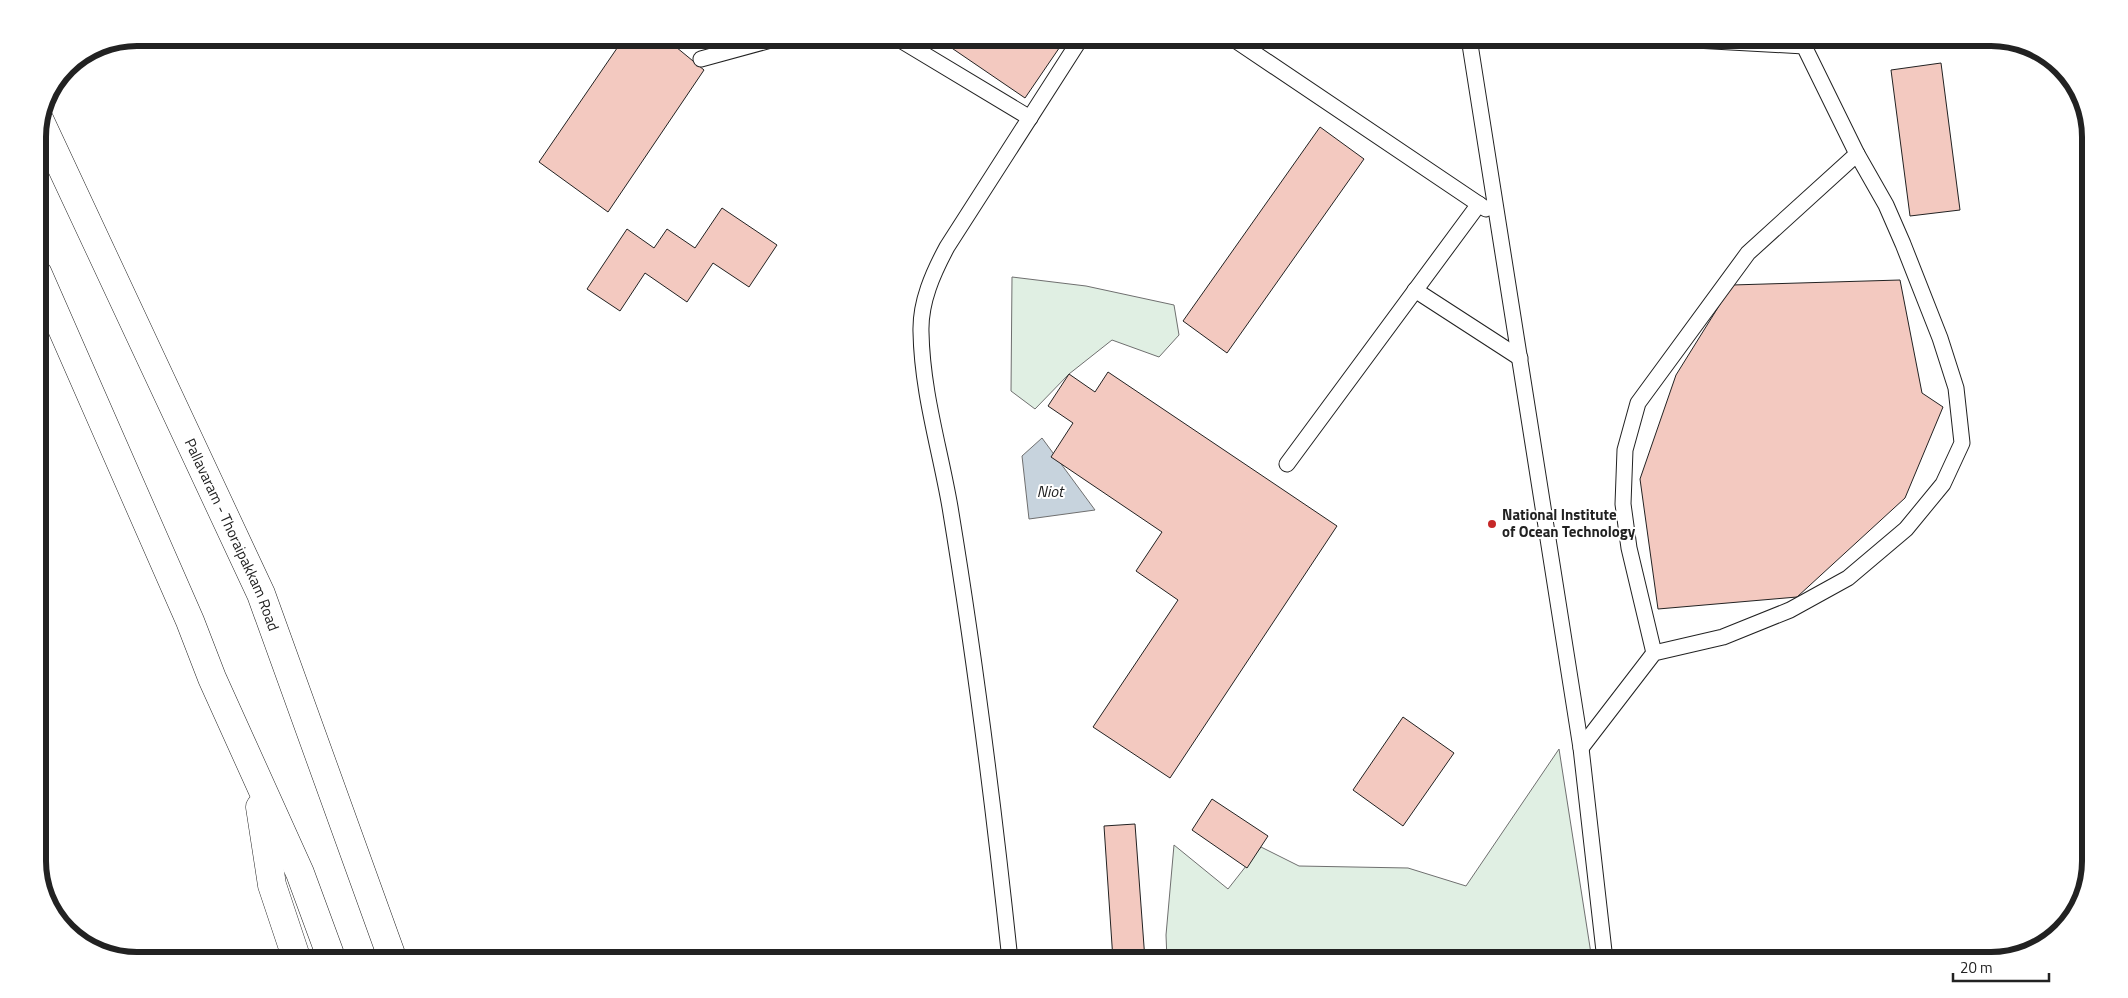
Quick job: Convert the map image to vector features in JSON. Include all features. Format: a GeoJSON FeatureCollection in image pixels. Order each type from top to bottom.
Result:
{"type":"FeatureCollection","features":[{"type":"Feature","properties":{"kind":"main road","name":"Pallavaram - Thoraipakkam Road"},"geometry":{"type":"LineString","coordinates":[[46,134],[261,594],[283,649],[352,850],[390,952]]}},
{"type":"Feature","properties":{"kind":"main road"},"geometry":{"type":"LineString","coordinates":[[46,292],[190,621],[212,678],[300,873],[329,952]]}},
{"type":"Feature","properties":{"kind":"main road"},"geometry":{"type":"LineString","coordinates":[[254,771],[272,885],[295,952]]}},
{"type":"Feature","properties":{"kind":"lane"},"geometry":{"type":"LineString","coordinates":[[701,59],[749,46]]}},
{"type":"Feature","properties":{"kind":"lane"},"geometry":{"type":"LineString","coordinates":[[910,46],[1030,118]]}},
{"type":"Feature","properties":{"kind":"lane"},"geometry":{"type":"LineString","coordinates":[[1009,952],[995,826],[950,506],[927,401],[921,331],[930,279],[938,263],[1077,46]]}},
{"type":"Feature","properties":{"kind":"lane"},"geometry":{"type":"LineString","coordinates":[[1244,46],[1498,216]]}},
{"type":"Feature","properties":{"kind":"lane"},"geometry":{"type":"LineString","coordinates":[[1470,46],[1581,748],[1604,952]]}},
{"type":"Feature","properties":{"kind":"lane"},"geometry":{"type":"LineString","coordinates":[[1581,748],[1654,653],[1723,637],[1790,610],[1848,578],[1906,529],[1943,484],[1962,443],[1956,388],[1940,338],[1889,213],[1857,154],[1804,46]]}},
{"type":"Feature","properties":{"kind":"lane"},"geometry":{"type":"LineString","coordinates":[[1654,653],[1629,548],[1623,504],[1625,450],[1638,403],[1748,253],[1857,154]]}},
{"type":"Feature","properties":{"kind":"lane"},"geometry":{"type":"LineString","coordinates":[[1287,464],[1478,204]]}},
{"type":"Feature","properties":{"kind":"lane"},"geometry":{"type":"LineString","coordinates":[[1415,290],[1520,358]]}},
{"type":"Feature","properties":{"kind":"green space"},"geometry":{"type":"Polygon","coordinates":[[[1012,277],[1086,286],[1174,305],[1179,335],[1159,357],[1112,340],[1069,374],[1035,409],[1011,391],[1012,277]]]}},
{"type":"Feature","properties":{"kind":"green space"},"geometry":{"type":"Polygon","coordinates":[[[1559,749],[1591,952],[1167,952],[1166,935],[1174,845],[1228,889],[1261,847],[1299,866],[1408,868],[1466,886],[1559,749]]]}},
{"type":"Feature","properties":{"kind":"water","name":"Niot"},"geometry":{"type":"Polygon","coordinates":[[[1042,438],[1095,510],[1029,519],[1022,456],[1042,438]]]}},
{"type":"Feature","properties":{"kind":"building"},"geometry":{"type":"Polygon","coordinates":[[[619,46],[675,46],[704,70],[608,212],[539,162],[619,46]]]}},
{"type":"Feature","properties":{"kind":"building"},"geometry":{"type":"Polygon","coordinates":[[[949,46],[1061,46],[1025,98],[949,46]]]}},
{"type":"Feature","properties":{"kind":"building"},"geometry":{"type":"Polygon","coordinates":[[[1941,63],[1960,210],[1910,216],[1891,70],[1941,63]]]}},
{"type":"Feature","properties":{"kind":"building"},"geometry":{"type":"Polygon","coordinates":[[[1320,127],[1364,159],[1227,353],[1183,321],[1320,127]]]}},
{"type":"Feature","properties":{"kind":"building"},"geometry":{"type":"Polygon","coordinates":[[[722,208],[777,245],[749,287],[713,263],[687,302],[645,273],[620,311],[587,289],[627,229],[654,248],[667,229],[695,248],[722,208]]]}},
{"type":"Feature","properties":{"kind":"building"},"geometry":{"type":"Polygon","coordinates":[[[1900,280],[1922,393],[1943,407],[1905,498],[1797,597],[1658,609],[1640,479],[1676,375],[1732,285],[1900,280]]]}},
{"type":"Feature","properties":{"kind":"building"},"geometry":{"type":"Polygon","coordinates":[[[1108,372],[1337,526],[1170,778],[1093,727],[1178,600],[1136,571],[1162,532],[1051,457],[1073,423],[1048,406],[1069,374],[1095,392],[1108,372]]]}},
{"type":"Feature","properties":{"kind":"building"},"geometry":{"type":"Polygon","coordinates":[[[1403,717],[1454,753],[1403,826],[1353,790],[1403,717]]]}},
{"type":"Feature","properties":{"kind":"building"},"geometry":{"type":"Polygon","coordinates":[[[1212,799],[1268,836],[1247,868],[1192,830],[1212,799]]]}},
{"type":"Feature","properties":{"kind":"building"},"geometry":{"type":"Polygon","coordinates":[[[1135,824],[1144,952],[1112,952],[1104,826],[1135,824]]]}},
{"type":"Feature","properties":{"kind":"place","name":"National Institute of Ocean Technology"},"geometry":{"type":"Point","coordinates":[1492,524]}}]}
